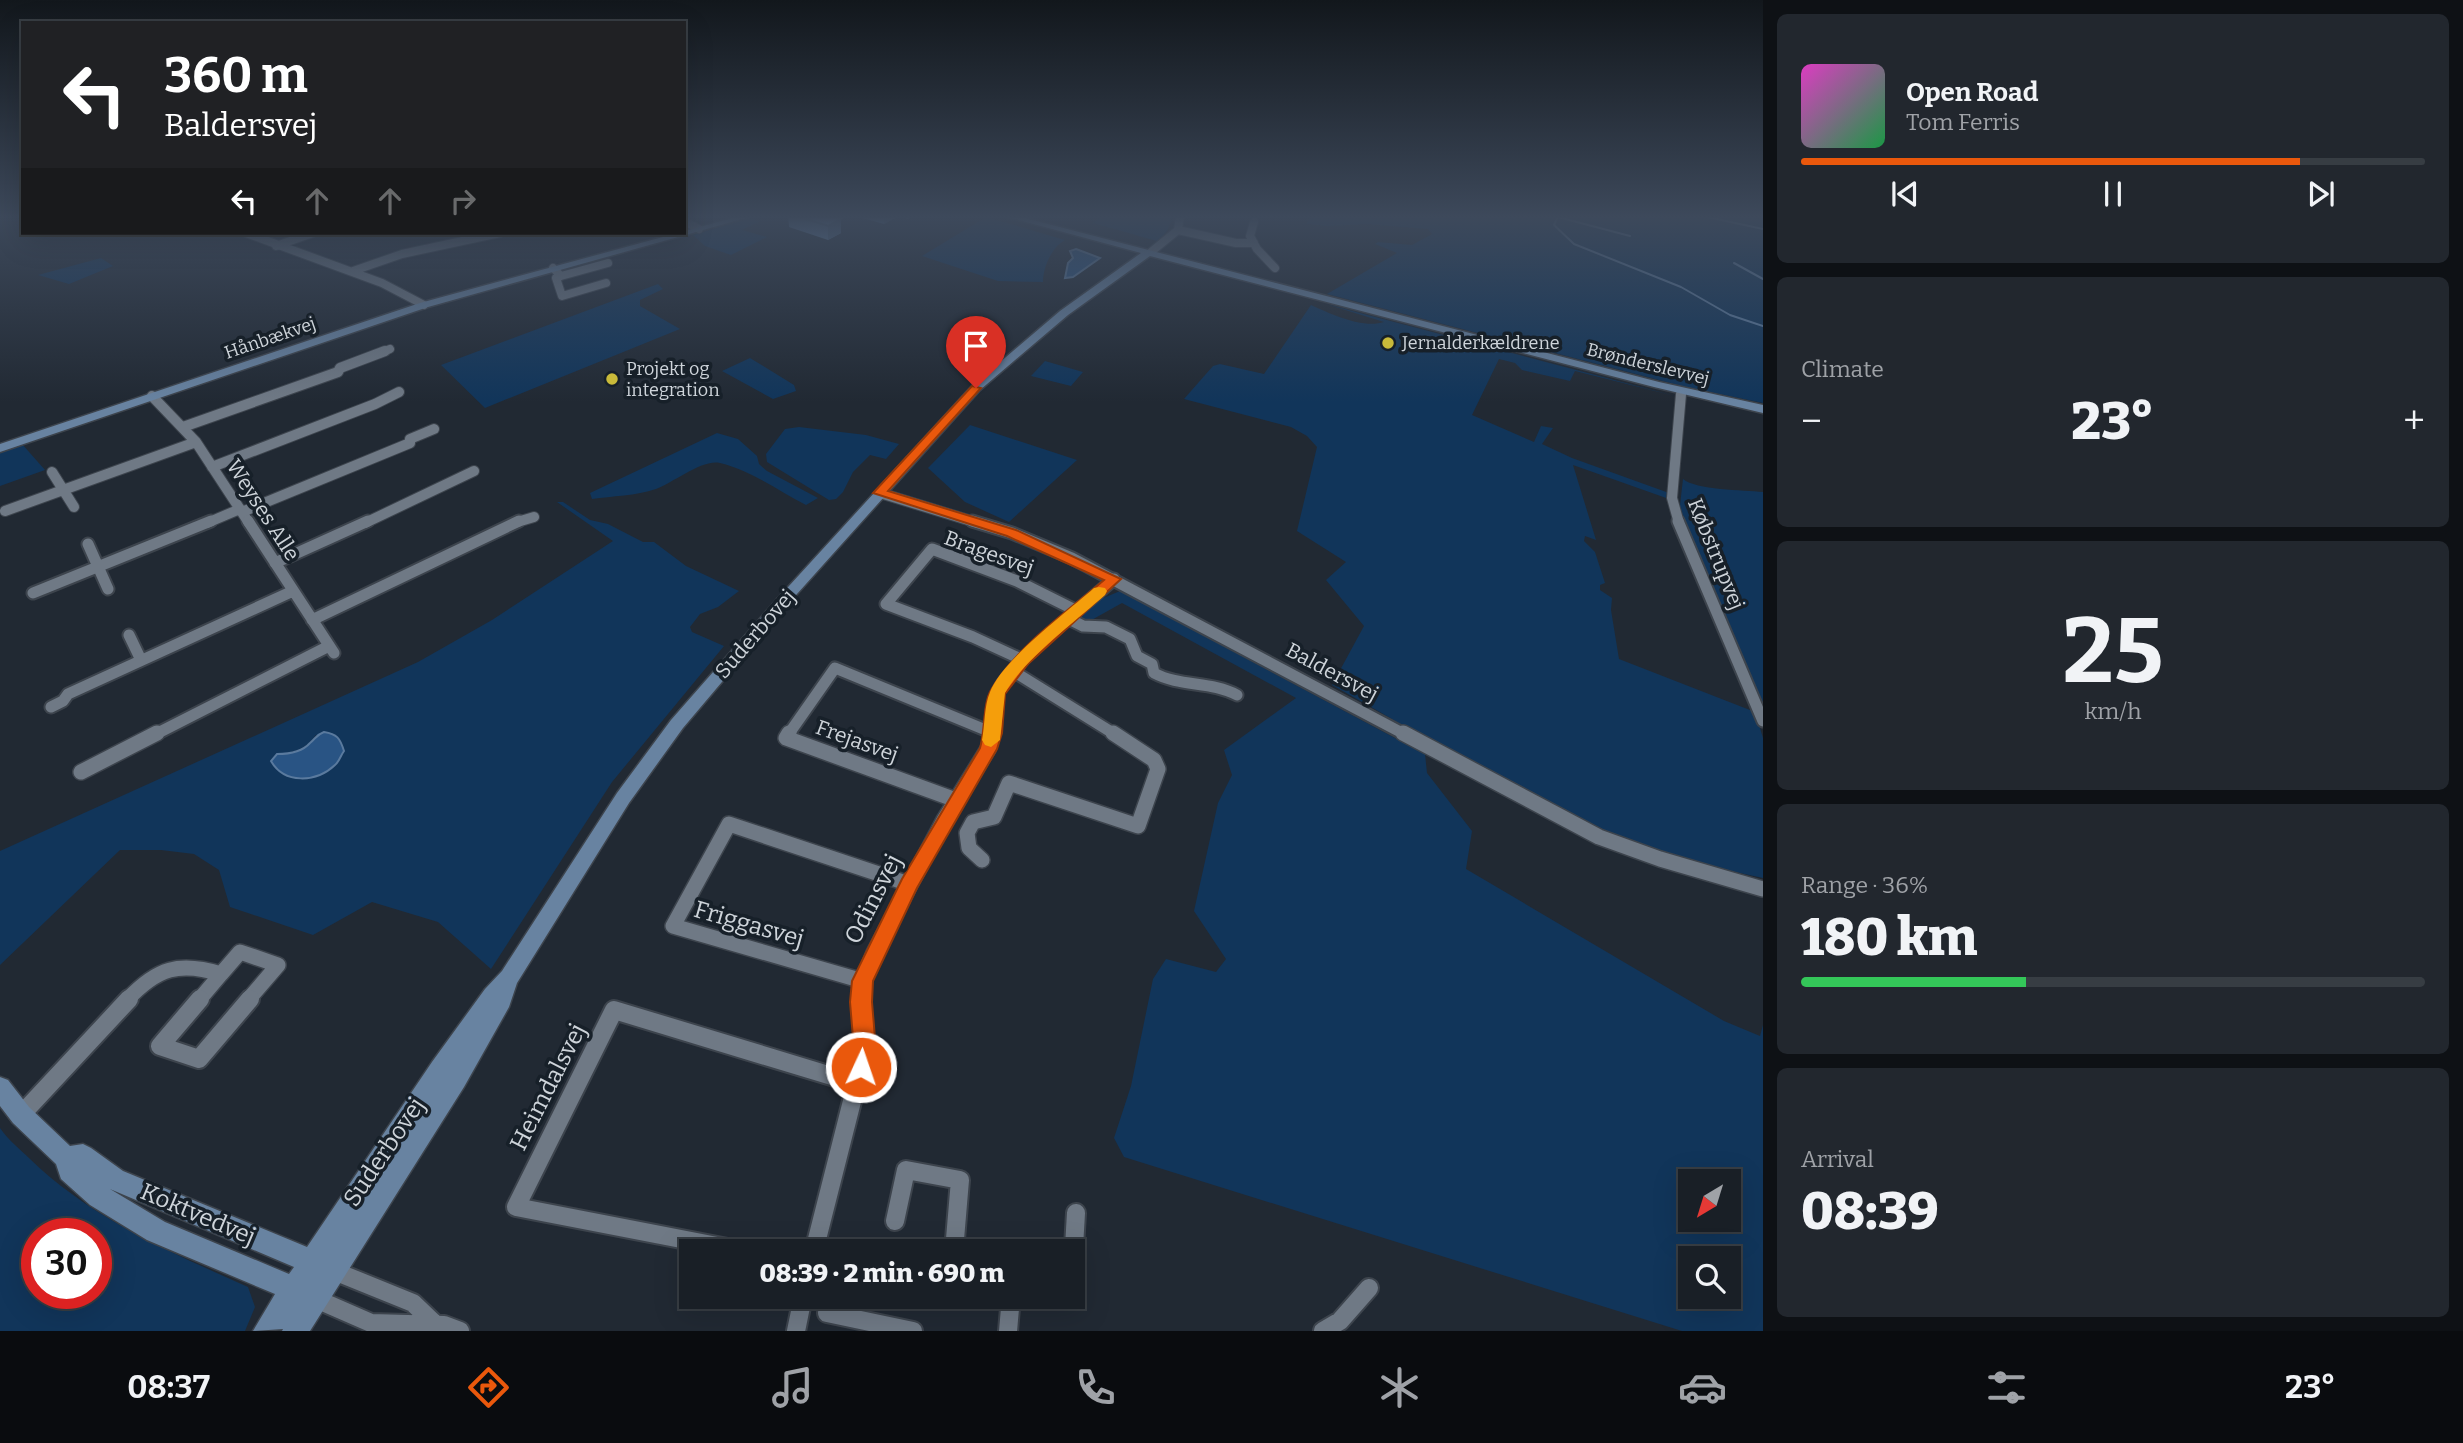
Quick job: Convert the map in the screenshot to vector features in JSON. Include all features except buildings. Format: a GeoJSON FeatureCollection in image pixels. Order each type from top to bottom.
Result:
{"type":"FeatureCollection","features":[{"type":"Feature","properties":{"kind":"street"},"geometry":{"type":"LineString","coordinates":[[372,278],[393,286],[424,305]]}},
{"type":"Feature","properties":{"kind":"street","name":"Hånbækvej"},"geometry":{"type":"LineString","coordinates":[[0,447],[424,305],[532,278]]}},
{"type":"Feature","properties":{"kind":"street"},"geometry":{"type":"LineString","coordinates":[[556,278],[562,296],[606,283]]}},
{"type":"Feature","properties":{"kind":"street","name":"Suderbovej"},"geometry":{"type":"LineString","coordinates":[[266,1331],[305,1294],[455,1048],[492,996],[509,978],[623,798],[677,724],[976,388],[1047,328],[1121,278]]}},
{"type":"Feature","properties":{"kind":"street","name":"Brønderslevvej"},"geometry":{"type":"LineString","coordinates":[[1245,278],[1645,382],[1763,409]]}},
{"type":"Feature","properties":{"kind":"street"},"geometry":{"type":"LineString","coordinates":[[184,427],[338,372],[340,368],[390,349]]}},
{"type":"Feature","properties":{"kind":"street"},"geometry":{"type":"LineString","coordinates":[[212,467],[375,404],[399,392]]}},
{"type":"Feature","properties":{"kind":"street","name":"Købstrupvej"},"geometry":{"type":"LineString","coordinates":[[1681,394],[1672,498],[1674,512],[1763,721]]}},
{"type":"Feature","properties":{"kind":"street","name":"Weyses Alle"},"geometry":{"type":"LineString","coordinates":[[81,772],[331,650],[196,442],[152,396]]}},
{"type":"Feature","properties":{"kind":"street"},"geometry":{"type":"LineString","coordinates":[[33,594],[410,443],[410,439],[434,429]]}},
{"type":"Feature","properties":{"kind":"street"},"geometry":{"type":"LineString","coordinates":[[5,511],[196,442]]}},
{"type":"Feature","properties":{"kind":"street"},"geometry":{"type":"LineString","coordinates":[[275,563],[474,471]]}},
{"type":"Feature","properties":{"kind":"street"},"geometry":{"type":"LineString","coordinates":[[52,472],[65,488],[74,507]]}},
{"type":"Feature","properties":{"kind":"street","name":"Baldersvej"},"geometry":{"type":"LineString","coordinates":[[880,493],[1012,533],[1114,579],[1599,837],[1660,859],[1763,889]]}},
{"type":"Feature","properties":{"kind":"street"},"geometry":{"type":"LineString","coordinates":[[312,620],[515,522],[534,517]]}},
{"type":"Feature","properties":{"kind":"street"},"geometry":{"type":"LineString","coordinates":[[88,544],[108,589]]}},
{"type":"Feature","properties":{"kind":"street","name":"Bragesvej"},"geometry":{"type":"LineString","coordinates":[[1018,666],[973,637],[886,604],[932,549],[997,573],[1073,615]]}},
{"type":"Feature","properties":{"kind":"street","name":"Odinsvej"},"geometry":{"type":"LineString","coordinates":[[817,1239],[865,1050],[861,1002],[863,981],[909,884],[944,820],[988,749],[993,733],[997,693],[1018,666],[1114,579]]}},
{"type":"Feature","properties":{"kind":"street"},"geometry":{"type":"LineString","coordinates":[[51,707],[63,701],[68,694],[293,591]]}},
{"type":"Feature","properties":{"kind":"street"},"geometry":{"type":"LineString","coordinates":[[1073,615],[1083,626],[1106,626],[1130,639],[1137,656],[1152,664],[1154,673],[1171,682],[1226,689],[1237,695]]}},
{"type":"Feature","properties":{"kind":"street"},"geometry":{"type":"LineString","coordinates":[[129,635],[141,660]]}},
{"type":"Feature","properties":{"kind":"street"},"geometry":{"type":"LineString","coordinates":[[982,860],[967,847],[965,837],[973,822],[994,817],[1009,783],[1138,826],[1158,769],[1154,760],[1142,751],[1018,666]]}},
{"type":"Feature","properties":{"kind":"street","name":"Frejasvej"},"geometry":{"type":"LineString","coordinates":[[956,800],[786,738],[835,668],[993,733]]}},
{"type":"Feature","properties":{"kind":"street"},"geometry":{"type":"LineString","coordinates":[[944,820],[968,829]]}},
{"type":"Feature","properties":{"kind":"street","name":"Friggasvej"},"geometry":{"type":"LineString","coordinates":[[863,981],[673,926],[729,824],[909,884]]}},
{"type":"Feature","properties":{"kind":"street"},"geometry":{"type":"LineString","coordinates":[[240,952],[278,965],[199,1059],[160,1046],[177,1025],[221,974],[240,952]]}},
{"type":"Feature","properties":{"kind":"street"},"geometry":{"type":"LineString","coordinates":[[21,1115],[135,992],[153,977],[174,966],[194,965],[221,974]]}},
{"type":"Feature","properties":{"kind":"street","name":"Heimdalsvej"},"geometry":{"type":"LineString","coordinates":[[681,1239],[516,1207],[614,1010],[858,1084]]}},
{"type":"Feature","properties":{"kind":"street","name":"Koktvedvej"},"geometry":{"type":"LineString","coordinates":[[0,1088],[21,1115],[66,1158],[69,1171],[99,1196],[156,1231],[305,1294]]}},
{"type":"Feature","properties":{"kind":"street","name":"Koktvedvej"},"geometry":{"type":"LineString","coordinates":[[66,1158],[83,1156],[115,1179],[323,1266]]}},
{"type":"Feature","properties":{"kind":"street"},"geometry":{"type":"LineString","coordinates":[[895,1221],[906,1170],[960,1180],[955,1239]]}},
{"type":"Feature","properties":{"kind":"street"},"geometry":{"type":"LineString","coordinates":[[1074,1239],[1076,1213]]}},
{"type":"Feature","properties":{"kind":"street"},"geometry":{"type":"LineString","coordinates":[[323,1266],[413,1304],[436,1325]]}},
{"type":"Feature","properties":{"kind":"street"},"geometry":{"type":"LineString","coordinates":[[1323,1331],[1340,1321],[1369,1288]]}},
{"type":"Feature","properties":{"kind":"street","name":"Suderbovej"},"geometry":{"type":"LineString","coordinates":[[295,1331],[305,1294]]}},
{"type":"Feature","properties":{"kind":"street"},"geometry":{"type":"LineString","coordinates":[[305,1294],[371,1323],[436,1325],[460,1331]]}},
{"type":"Feature","properties":{"kind":"street"},"geometry":{"type":"LineString","coordinates":[[796,1331],[801,1309]]}},
{"type":"Feature","properties":{"kind":"street"},"geometry":{"type":"LineString","coordinates":[[1008,1331],[1010,1309]]}},
{"type":"Feature","properties":{"kind":"street"},"geometry":{"type":"LineString","coordinates":[[827,1313],[913,1331]]}},
{"type":"Feature","properties":{"kind":"shaded area"},"geometry":{"type":"Polygon","coordinates":[[[49,278],[83,278],[69,284],[49,278]]]}},
{"type":"Feature","properties":{"kind":"shaded area"},"geometry":{"type":"Polygon","coordinates":[[[989,278],[1044,278],[1043,282],[998,281],[989,278]]]}},
{"type":"Feature","properties":{"kind":"shaded area"},"geometry":{"type":"Polygon","coordinates":[[[1354,278],[1763,278],[1763,403],[1686,387],[1327,294],[1354,278]]]}},
{"type":"Feature","properties":{"kind":"shaded area"},"geometry":{"type":"Polygon","coordinates":[[[658,284],[663,289],[640,300],[640,306],[680,329],[485,408],[441,365],[658,284]]]}},
{"type":"Feature","properties":{"kind":"shaded area"},"geometry":{"type":"Polygon","coordinates":[[[1326,304],[1675,396],[1575,371],[1570,381],[1522,370],[1515,363],[1499,359],[1472,415],[1534,442],[1541,426],[1553,428],[1542,444],[1572,458],[1669,493],[1669,499],[1573,465],[1596,540],[1585,536],[1584,541],[1595,552],[1605,583],[1600,585],[1600,590],[1612,598],[1611,610],[1619,659],[1755,712],[1763,738],[1763,878],[1680,858],[1599,829],[1497,778],[1332,685],[1364,626],[1326,580],[1346,562],[1297,531],[1317,447],[1307,436],[1291,427],[1184,399],[1213,366],[1220,364],[1264,374],[1311,305],[1357,322],[1384,322],[1326,304]]]}},
{"type":"Feature","properties":{"kind":"shaded area"},"geometry":{"type":"Polygon","coordinates":[[[750,358],[794,385],[796,391],[773,399],[722,371],[750,358]]]}},
{"type":"Feature","properties":{"kind":"shaded area"},"geometry":{"type":"Polygon","coordinates":[[[1045,361],[1083,372],[1071,386],[1031,376],[1045,361]]]}},
{"type":"Feature","properties":{"kind":"shaded area"},"geometry":{"type":"Polygon","coordinates":[[[970,425],[1077,460],[1009,522],[965,502],[928,468],[970,425]]]}},
{"type":"Feature","properties":{"kind":"shaded area"},"geometry":{"type":"Polygon","coordinates":[[[799,427],[866,435],[899,444],[886,459],[870,455],[853,472],[843,492],[836,499],[829,500],[767,462],[766,454],[785,429],[799,427]]]}},
{"type":"Feature","properties":{"kind":"shaded area"},"geometry":{"type":"Polygon","coordinates":[[[717,433],[738,439],[757,456],[759,464],[767,471],[818,498],[806,505],[743,471],[713,463],[696,468],[648,491],[592,499],[590,493],[717,433]]]}},
{"type":"Feature","properties":{"kind":"shaded area"},"geometry":{"type":"Polygon","coordinates":[[[22,444],[45,470],[0,486],[0,452],[22,444]]]}},
{"type":"Feature","properties":{"kind":"shaded area"},"geometry":{"type":"Polygon","coordinates":[[[1683,479],[1709,487],[1763,492],[1763,709],[1679,514],[1683,479]]]}},
{"type":"Feature","properties":{"kind":"shaded area"},"geometry":{"type":"Polygon","coordinates":[[[557,502],[563,502],[590,520],[608,524],[643,542],[654,542],[686,566],[739,591],[718,607],[700,614],[690,627],[692,632],[724,646],[612,782],[491,969],[438,922],[372,902],[313,935],[230,907],[219,870],[194,854],[161,850],[120,850],[0,965],[0,851],[418,662],[492,620],[613,541],[557,502]],[[316,735],[299,749],[277,754],[315,776],[335,765],[344,750],[316,735]]]}},
{"type":"Feature","properties":{"kind":"shaded area"},"geometry":{"type":"Polygon","coordinates":[[[1120,591],[1425,754],[1427,773],[1472,831],[1466,869],[1724,1021],[1760,1036],[1763,1025],[1763,1331],[1682,1331],[1124,1157],[1114,1138],[1131,1086],[1153,979],[1166,959],[1216,972],[1226,959],[1194,911],[1218,803],[1232,775],[1224,750],[1296,698],[1122,603],[1088,622],[1081,618],[1094,602],[1120,591]]]}},
{"type":"Feature","properties":{"kind":"shaded area"},"geometry":{"type":"Polygon","coordinates":[[[324,732],[337,737],[344,751],[336,764],[327,771],[310,778],[292,777],[277,769],[271,761],[277,754],[303,749],[324,732]]]}},
{"type":"Feature","properties":{"kind":"shaded area"},"geometry":{"type":"Polygon","coordinates":[[[0,1128],[54,1180],[108,1218],[21,1218],[21,1309],[112,1309],[112,1220],[190,1261],[248,1287],[255,1307],[245,1331],[0,1331],[0,1128]]]}},
{"type":"Feature","properties":{"kind":"waterway"},"geometry":{"type":"LineString","coordinates":[[1659,278],[1681,287],[1730,315],[1763,326]]}},
{"type":"Feature","properties":{"kind":"slow traffic"},"geometry":{"type":"LineString","coordinates":[[991,740],[997,693],[1002,683],[1023,660],[1099,591]]}},
{"type":"Feature","properties":{"kind":"place","name":"Jernalderkældrene"},"geometry":{"type":"Point","coordinates":[1388,343]}},
{"type":"Feature","properties":{"kind":"place","name":"Projekt og integration"},"geometry":{"type":"Point","coordinates":[612,379]}},
{"type":"Feature","properties":{"kind":"route"},"geometry":{"type":"LineString","coordinates":[[861,1067],[865,1050],[861,1002],[863,981],[909,884],[988,749],[993,733],[997,693],[1002,683],[1023,660],[1114,579],[1012,533],[880,493],[976,388]]}}]}
